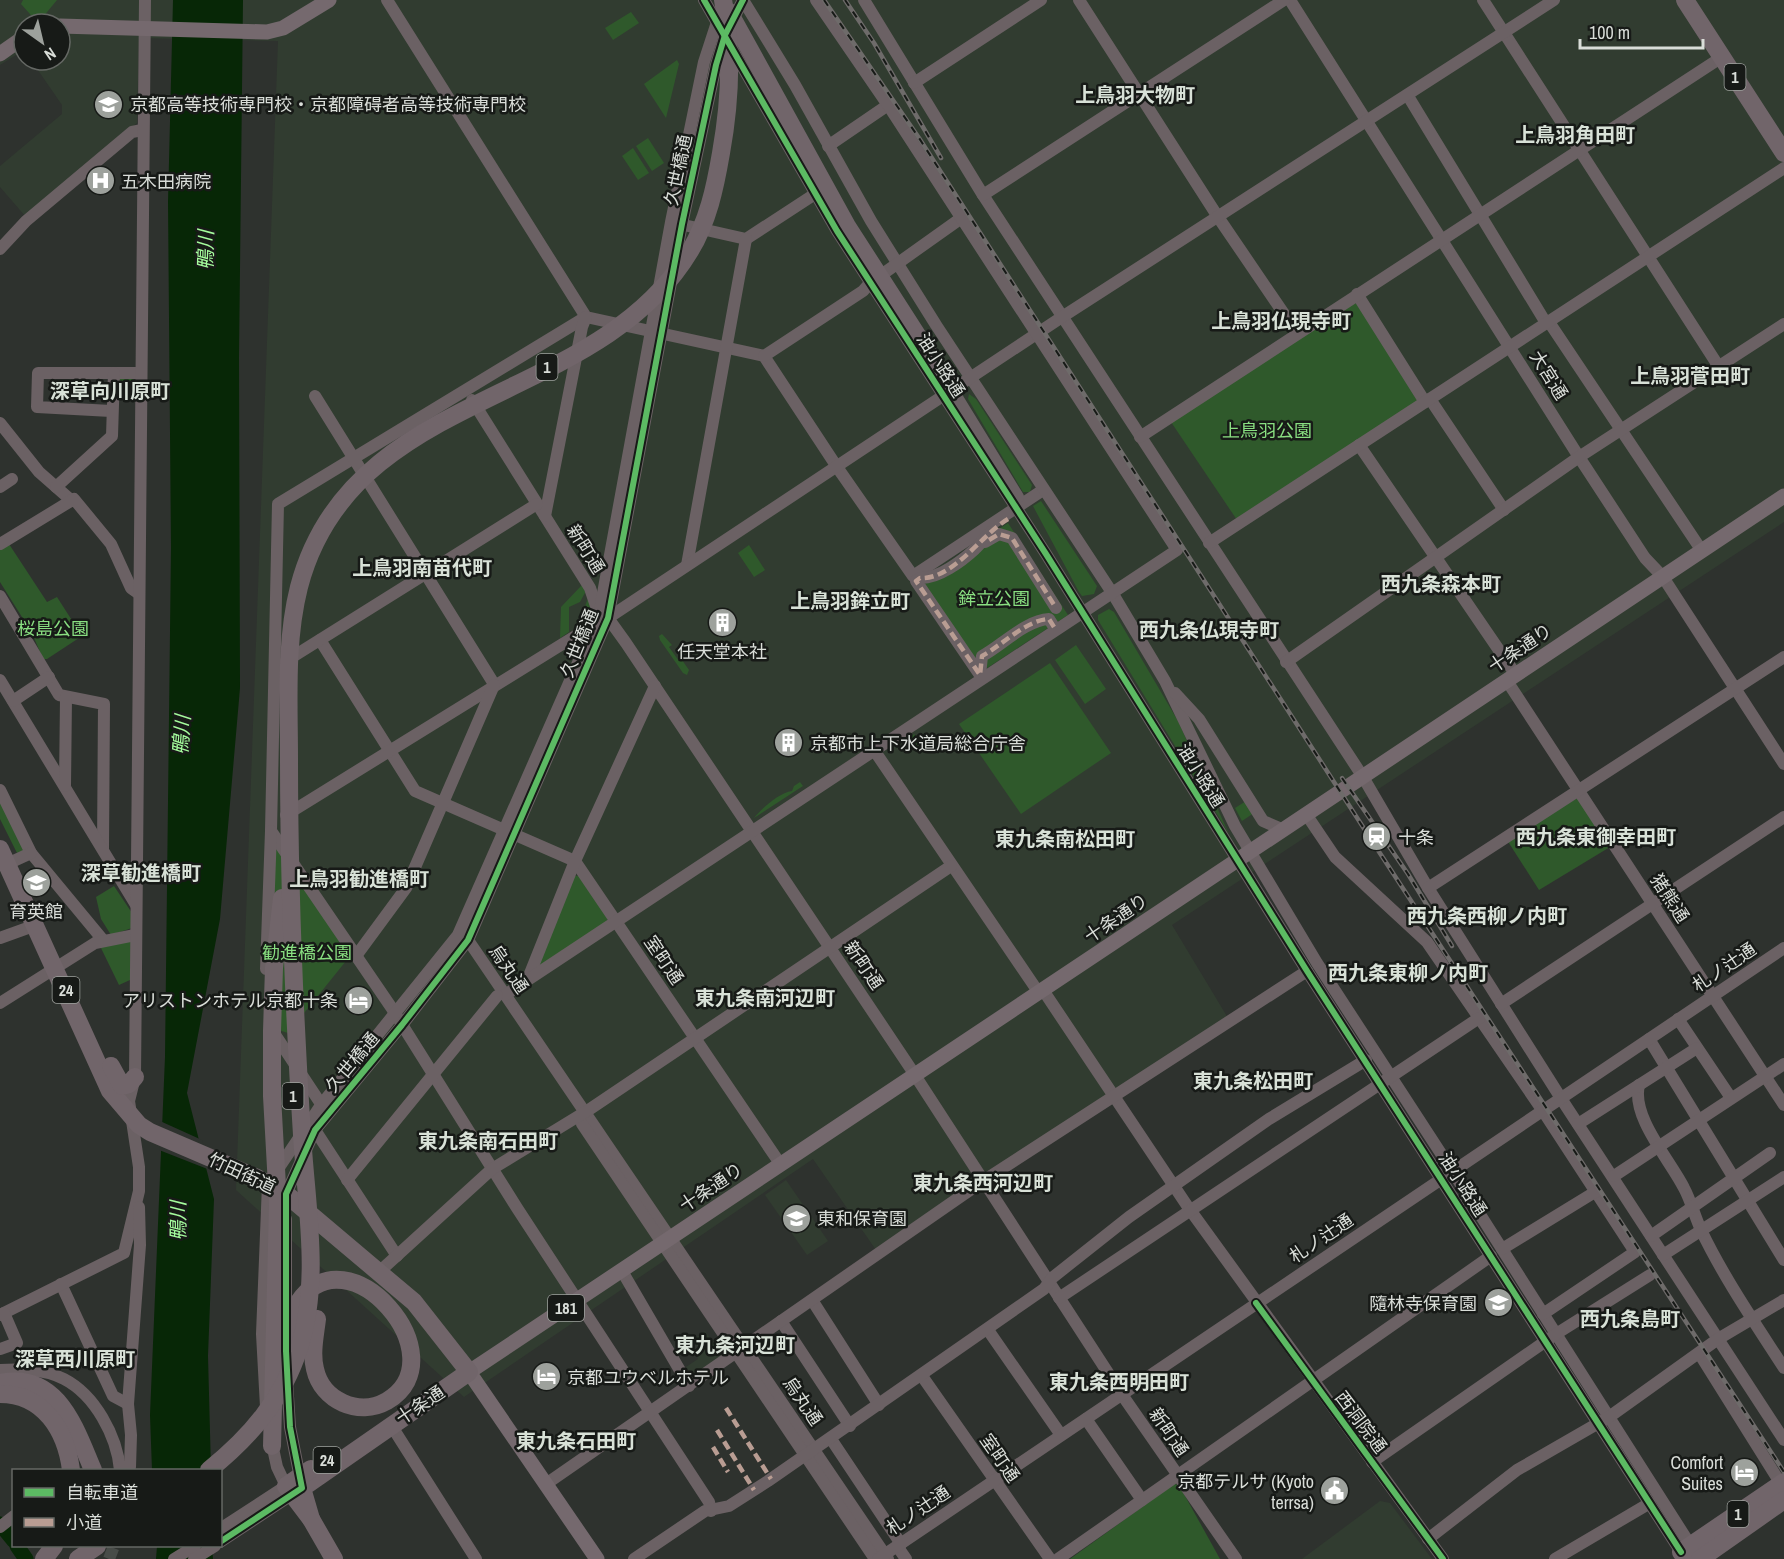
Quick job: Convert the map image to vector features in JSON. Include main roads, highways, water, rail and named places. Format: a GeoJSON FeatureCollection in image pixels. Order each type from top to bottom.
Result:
{"type":"FeatureCollection","features":[{"type":"Feature","properties":{"kind":"highway"},"geometry":{"type":"LineString","coordinates":[[723,0],[847,226],[889,290],[949,393]]}},
{"type":"Feature","properties":{"kind":"highway","name":"1"},"geometry":{"type":"LineString","coordinates":[[199,1469],[234,1439],[269,1396],[284,1370],[298,1321],[302,1259],[292,1094],[284,861],[285,743],[293,618],[303,574],[322,529],[351,489],[387,455],[429,428],[615,330],[664,286],[690,250],[709,208],[723,144],[729,70],[723,0]]}},
{"type":"Feature","properties":{"kind":"highway","name":"1"},"geometry":{"type":"LineString","coordinates":[[1685,0],[1784,153]]}},
{"type":"Feature","properties":{"kind":"highway","name":"1"},"geometry":{"type":"LineString","coordinates":[[210,1469],[249,1435],[274,1403],[292,1367],[305,1325],[309,1258],[296,1037],[290,861],[290,686]]}},
{"type":"Feature","properties":{"kind":"highway","name":"竹田街道"},"geometry":{"type":"LineString","coordinates":[[4,856],[110,1091],[135,1121],[286,1194],[414,1302],[469,1372]]}},
{"type":"Feature","properties":{"kind":"highway"},"geometry":{"type":"LineString","coordinates":[[272,1446],[278,1204],[272,1096],[272,1031],[274,968],[284,861]]}},
{"type":"Feature","properties":{"kind":"highway"},"geometry":{"type":"LineString","coordinates":[[78,1016],[90,1024],[97,1035],[120,1084],[126,1086],[135,1077]]}},
{"type":"Feature","properties":{"kind":"highway"},"geometry":{"type":"LineString","coordinates":[[286,1351],[293,1314],[302,1297],[323,1283],[336,1280],[350,1281],[371,1291],[384,1303],[404,1332],[411,1362],[402,1388],[383,1403],[356,1408],[330,1395],[315,1370],[314,1344],[321,1283],[320,1221],[296,1037]]}},
{"type":"Feature","properties":{"kind":"highway","name":"十条通"},"geometry":{"type":"LineString","coordinates":[[334,1559],[294,1487],[469,1372]]}},
{"type":"Feature","properties":{"kind":"highway"},"geometry":{"type":"LineString","coordinates":[[0,1383],[25,1382],[42,1388],[56,1399],[75,1428],[93,1469]]}},
{"type":"Feature","properties":{"kind":"highway"},"geometry":{"type":"LineString","coordinates":[[0,1394],[26,1398],[46,1411],[61,1432],[71,1469]]}},
{"type":"Feature","properties":{"kind":"highway","name":"1"},"geometry":{"type":"LineString","coordinates":[[1688,1556],[1783,1488]]}},
{"type":"Feature","properties":{"kind":"highway"},"geometry":{"type":"LineString","coordinates":[[78,1559],[94,1547]]}},
{"type":"Feature","properties":{"kind":"highway"},"geometry":{"type":"LineString","coordinates":[[92,1559],[107,1547]]}},
{"type":"Feature","properties":{"kind":"main road"},"geometry":{"type":"LineString","coordinates":[[72,26],[267,32],[283,28],[329,0]]}},
{"type":"Feature","properties":{"kind":"main road","name":"十条通り"},"geometry":{"type":"LineString","coordinates":[[469,1372],[1783,498]]}},
{"type":"Feature","properties":{"kind":"main road","name":"竹田街道"},"geometry":{"type":"LineString","coordinates":[[469,1372],[597,1559]]}},
{"type":"Feature","properties":{"kind":"water","name":"鴨川"},"geometry":{"type":"Polygon","coordinates":[[[173,0],[243,0],[239,358],[240,688],[220,919],[187,1093],[214,1199],[208,1356],[211,1469],[152,1469],[150,1415],[165,1057],[171,547],[168,202],[173,0]]]}},
{"type":"Feature","properties":{"kind":"water"},"geometry":{"type":"Polygon","coordinates":[[[157,1547],[212,1547],[213,1559],[156,1559],[157,1547]]]}},
{"type":"Feature","properties":{"kind":"waterway"},"geometry":{"type":"LineString","coordinates":[[0,1524],[12,1539]]}},
{"type":"Feature","properties":{"kind":"waterway"},"geometry":{"type":"LineString","coordinates":[[18,1547],[26,1559]]}},
{"type":"Feature","properties":{"kind":"tunnel"},"geometry":{"type":"LineString","coordinates":[[109,1559],[114,1547]]}},
{"type":"Feature","properties":{"kind":"railway"},"geometry":{"type":"LineString","coordinates":[[824,0],[919,138],[1372,841],[1784,1472]]}},
{"type":"Feature","properties":{"kind":"railway"},"geometry":{"type":"LineString","coordinates":[[845,0],[874,43],[941,158]]}},
{"type":"Feature","properties":{"kind":"railway"},"geometry":{"type":"LineString","coordinates":[[1342,778],[1408,874],[1452,946]]}},
{"type":"Feature","properties":{"kind":"place","name":"京都高等技術専門校・京都障碍者高等技術専門校"},"geometry":{"type":"Point","coordinates":[109,104]}},
{"type":"Feature","properties":{"kind":"place","name":"五木田病院"},"geometry":{"type":"Point","coordinates":[100,181]}},
{"type":"Feature","properties":{"kind":"place","name":"任天堂本社"},"geometry":{"type":"Point","coordinates":[722,622]}},
{"type":"Feature","properties":{"kind":"place","name":"京都市上下水道局総合庁舎"},"geometry":{"type":"Point","coordinates":[789,743]}},
{"type":"Feature","properties":{"kind":"place","name":"十条"},"geometry":{"type":"Point","coordinates":[1377,837]}},
{"type":"Feature","properties":{"kind":"place","name":"育英館"},"geometry":{"type":"Point","coordinates":[36,882]}},
{"type":"Feature","properties":{"kind":"place","name":"アリストンホテル京都十条"},"geometry":{"type":"Point","coordinates":[359,1000]}},
{"type":"Feature","properties":{"kind":"place","name":"東和保育園"},"geometry":{"type":"Point","coordinates":[796,1218]}},
{"type":"Feature","properties":{"kind":"place","name":"隨林寺保育園"},"geometry":{"type":"Point","coordinates":[1498,1303]}},
{"type":"Feature","properties":{"kind":"place","name":"京都ユウベルホテル"},"geometry":{"type":"Point","coordinates":[546,1377]}},
{"type":"Feature","properties":{"kind":"place","name":"Comfort Suites"},"geometry":{"type":"Point","coordinates":[1744,1472]}},
{"type":"Feature","properties":{"kind":"place","name":"京都テルサ (Kyoto terrsa)"},"geometry":{"type":"Point","coordinates":[1335,1491]}},
{"type":"Feature","properties":{"kind":"district","name":"上鳥羽大物町"},"geometry":{"type":"Point","coordinates":[1135,94]}},
{"type":"Feature","properties":{"kind":"district","name":"上鳥羽角田町"},"geometry":{"type":"Point","coordinates":[1575,134]}},
{"type":"Feature","properties":{"kind":"district","name":"上鳥羽仏現寺町"},"geometry":{"type":"Point","coordinates":[1281,320]}},
{"type":"Feature","properties":{"kind":"district","name":"上鳥羽菅田町"},"geometry":{"type":"Point","coordinates":[1690,375]}},
{"type":"Feature","properties":{"kind":"district","name":"深草向川原町"},"geometry":{"type":"Point","coordinates":[110,390]}},
{"type":"Feature","properties":{"kind":"district","name":"上鳥羽南苗代町"},"geometry":{"type":"Point","coordinates":[422,567]}},
{"type":"Feature","properties":{"kind":"district","name":"西九条森本町"},"geometry":{"type":"Point","coordinates":[1441,583]}},
{"type":"Feature","properties":{"kind":"district","name":"上鳥羽鉾立町"},"geometry":{"type":"Point","coordinates":[850,600]}},
{"type":"Feature","properties":{"kind":"district","name":"西九条仏現寺町"},"geometry":{"type":"Point","coordinates":[1209,629]}},
{"type":"Feature","properties":{"kind":"district","name":"西九条東御幸田町"},"geometry":{"type":"Point","coordinates":[1596,836]}},
{"type":"Feature","properties":{"kind":"district","name":"東九条南松田町"},"geometry":{"type":"Point","coordinates":[1065,838]}},
{"type":"Feature","properties":{"kind":"district","name":"深草勧進橋町"},"geometry":{"type":"Point","coordinates":[141,872]}},
{"type":"Feature","properties":{"kind":"district","name":"上鳥羽勧進橋町"},"geometry":{"type":"Point","coordinates":[359,878]}},
{"type":"Feature","properties":{"kind":"district","name":"西九条西柳ノ内町"},"geometry":{"type":"Point","coordinates":[1487,915]}},
{"type":"Feature","properties":{"kind":"district","name":"西九条東柳ノ内町"},"geometry":{"type":"Point","coordinates":[1408,972]}},
{"type":"Feature","properties":{"kind":"district","name":"東九条南河辺町"},"geometry":{"type":"Point","coordinates":[765,997]}},
{"type":"Feature","properties":{"kind":"district","name":"東九条松田町"},"geometry":{"type":"Point","coordinates":[1253,1080]}},
{"type":"Feature","properties":{"kind":"district","name":"東九条南石田町"},"geometry":{"type":"Point","coordinates":[488,1140]}},
{"type":"Feature","properties":{"kind":"district","name":"東九条西河辺町"},"geometry":{"type":"Point","coordinates":[983,1182]}},
{"type":"Feature","properties":{"kind":"district","name":"西九条島町"},"geometry":{"type":"Point","coordinates":[1630,1318]}},
{"type":"Feature","properties":{"kind":"district","name":"東九条河辺町"},"geometry":{"type":"Point","coordinates":[735,1344]}},
{"type":"Feature","properties":{"kind":"district","name":"深草西川原町"},"geometry":{"type":"Point","coordinates":[75,1358]}},
{"type":"Feature","properties":{"kind":"district","name":"東九条西明田町"},"geometry":{"type":"Point","coordinates":[1119,1381]}},
{"type":"Feature","properties":{"kind":"district","name":"東九条石田町"},"geometry":{"type":"Point","coordinates":[576,1440]}},
{"type":"Feature","properties":{"kind":"park label","name":"上鳥羽公園"},"geometry":{"type":"Point","coordinates":[1267,430]}},
{"type":"Feature","properties":{"kind":"park label","name":"鉾立公園"},"geometry":{"type":"Point","coordinates":[994,598]}},
{"type":"Feature","properties":{"kind":"park label","name":"桜島公園"},"geometry":{"type":"Point","coordinates":[53,628]}},
{"type":"Feature","properties":{"kind":"park label","name":"勧進橋公園"},"geometry":{"type":"Point","coordinates":[307,952]}}]}
